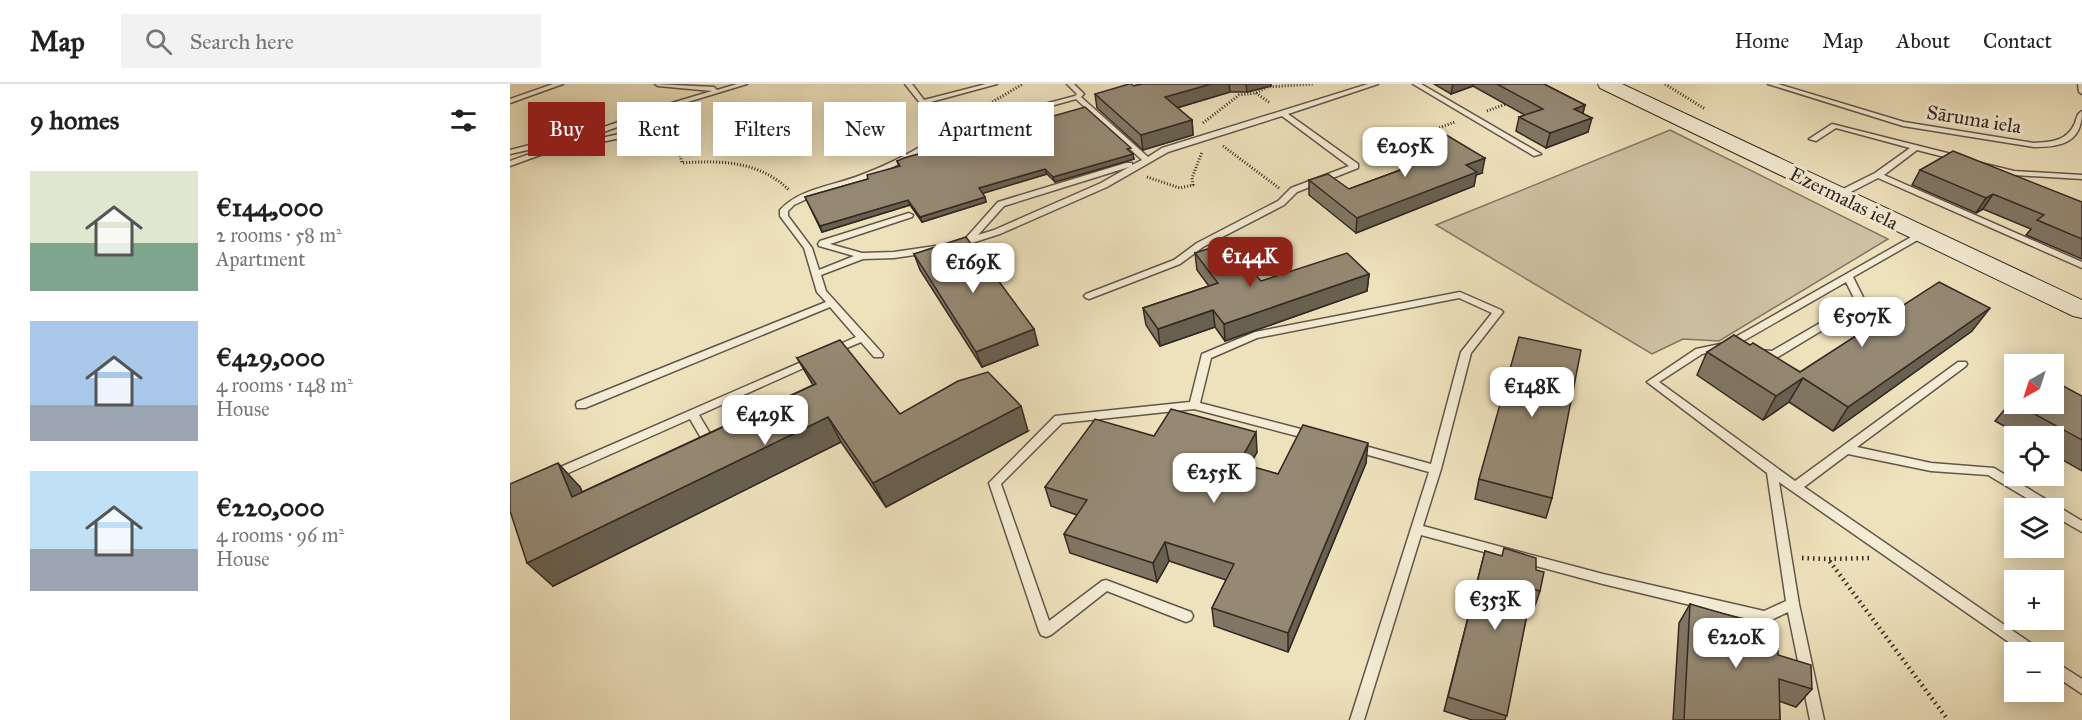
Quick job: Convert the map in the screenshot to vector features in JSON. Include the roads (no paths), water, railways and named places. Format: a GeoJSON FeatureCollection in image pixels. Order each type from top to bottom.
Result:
{"type":"FeatureCollection","features":[{"type":"Feature","properties":{"kind":"street","name":"Ezermalas iela"},"geometry":{"type":"LineString","coordinates":[[1607,84],[2082,310]]}},
{"type":"Feature","properties":{"kind":"lane"},"geometry":{"type":"LineString","coordinates":[[510,101],[560,84]]}},
{"type":"Feature","properties":{"kind":"lane"},"geometry":{"type":"LineString","coordinates":[[658,84],[726,89]]}},
{"type":"Feature","properties":{"kind":"lane"},"geometry":{"type":"LineString","coordinates":[[680,102],[744,84]]}},
{"type":"Feature","properties":{"kind":"lane"},"geometry":{"type":"LineString","coordinates":[[908,84],[924,102],[994,84]]}},
{"type":"Feature","properties":{"kind":"lane"},"geometry":{"type":"LineString","coordinates":[[1054,103],[1081,94],[1070,84]]}},
{"type":"Feature","properties":{"kind":"lane"},"geometry":{"type":"LineString","coordinates":[[816,274],[862,255],[928,251],[998,232],[1104,185],[1165,150],[1375,84]]}},
{"type":"Feature","properties":{"kind":"lane"},"geometry":{"type":"LineString","coordinates":[[1416,84],[1538,154]]}},
{"type":"Feature","properties":{"kind":"lane","name":"Sāruma iela"},"geometry":{"type":"LineString","coordinates":[[1771,84],[1903,124],[2034,145],[2056,145],[2069,138],[2077,127],[2082,113]]}},
{"type":"Feature","properties":{"kind":"lane"},"geometry":{"type":"LineString","coordinates":[[2081,84],[2082,92]]}},
{"type":"Feature","properties":{"kind":"lane"},"geometry":{"type":"LineString","coordinates":[[1077,97],[1147,160]]}},
{"type":"Feature","properties":{"kind":"lane"},"geometry":{"type":"LineString","coordinates":[[1089,297],[1162,269],[1219,241],[1273,208],[1294,190],[1355,166],[1283,113]]}},
{"type":"Feature","properties":{"kind":"lane"},"geometry":{"type":"LineString","coordinates":[[1813,140],[1835,126],[2014,173],[2082,177]]}},
{"type":"Feature","properties":{"kind":"lane"},"geometry":{"type":"LineString","coordinates":[[510,152],[528,147]]}},
{"type":"Feature","properties":{"kind":"lane"},"geometry":{"type":"LineString","coordinates":[[1838,195],[1878,175],[1916,147]]}},
{"type":"Feature","properties":{"kind":"lane"},"geometry":{"type":"LineString","coordinates":[[878,355],[822,292],[808,248],[784,216],[784,210],[797,200],[882,170],[918,151]]}},
{"type":"Feature","properties":{"kind":"lane"},"geometry":{"type":"LineString","coordinates":[[510,164],[531,156]]}},
{"type":"Feature","properties":{"kind":"lane"},"geometry":{"type":"LineString","coordinates":[[967,242],[1001,204],[1147,160]]}},
{"type":"Feature","properties":{"kind":"lane"},"geometry":{"type":"LineString","coordinates":[[1878,175],[2082,265]]}},
{"type":"Feature","properties":{"kind":"lane"},"geometry":{"type":"LineString","coordinates":[[808,248],[909,215]]}},
{"type":"Feature","properties":{"kind":"lane"},"geometry":{"type":"LineString","coordinates":[[1920,234],[1728,346],[1699,351],[1652,382],[1772,471],[2019,642]]}},
{"type":"Feature","properties":{"kind":"lane"},"geometry":{"type":"LineString","coordinates":[[823,243],[862,255]]}},
{"type":"Feature","properties":{"kind":"lane"},"geometry":{"type":"LineString","coordinates":[[1728,346],[1752,353],[1774,355],[1861,303],[1848,276]]}},
{"type":"Feature","properties":{"kind":"lane"},"geometry":{"type":"LineString","coordinates":[[1194,405],[1206,356],[1255,335],[1460,295],[1498,312],[1466,352],[1435,469],[1357,720]]}},
{"type":"Feature","properties":{"kind":"lane"},"geometry":{"type":"LineString","coordinates":[[580,405],[832,303]]}},
{"type":"Feature","properties":{"kind":"lane"},"geometry":{"type":"LineString","coordinates":[[542,480],[862,338]]}},
{"type":"Feature","properties":{"kind":"lane"},"geometry":{"type":"LineString","coordinates":[[1795,487],[1962,364]]}},
{"type":"Feature","properties":{"kind":"lane"},"geometry":{"type":"LineString","coordinates":[[1186,616],[1106,585],[1046,631],[995,483],[1059,419],[1194,405],[1320,438]]}},
{"type":"Feature","properties":{"kind":"lane"},"geometry":{"type":"LineString","coordinates":[[692,413],[715,453]]}},
{"type":"Feature","properties":{"kind":"lane"},"geometry":{"type":"LineString","coordinates":[[1343,444],[1435,469]]}},
{"type":"Feature","properties":{"kind":"lane"},"geometry":{"type":"LineString","coordinates":[[1846,449],[1931,467],[1990,471],[2035,498]]}},
{"type":"Feature","properties":{"kind":"lane"},"geometry":{"type":"LineString","coordinates":[[1772,471],[1793,604],[1817,720]]}},
{"type":"Feature","properties":{"kind":"lane"},"geometry":{"type":"LineString","coordinates":[[2064,516],[2082,527]]}},
{"type":"Feature","properties":{"kind":"lane"},"geometry":{"type":"LineString","coordinates":[[1416,529],[1637,587],[1765,617],[1793,604]]}},
{"type":"Feature","properties":{"kind":"lane"},"geometry":{"type":"LineString","coordinates":[[2064,674],[2082,687]]}}]}
